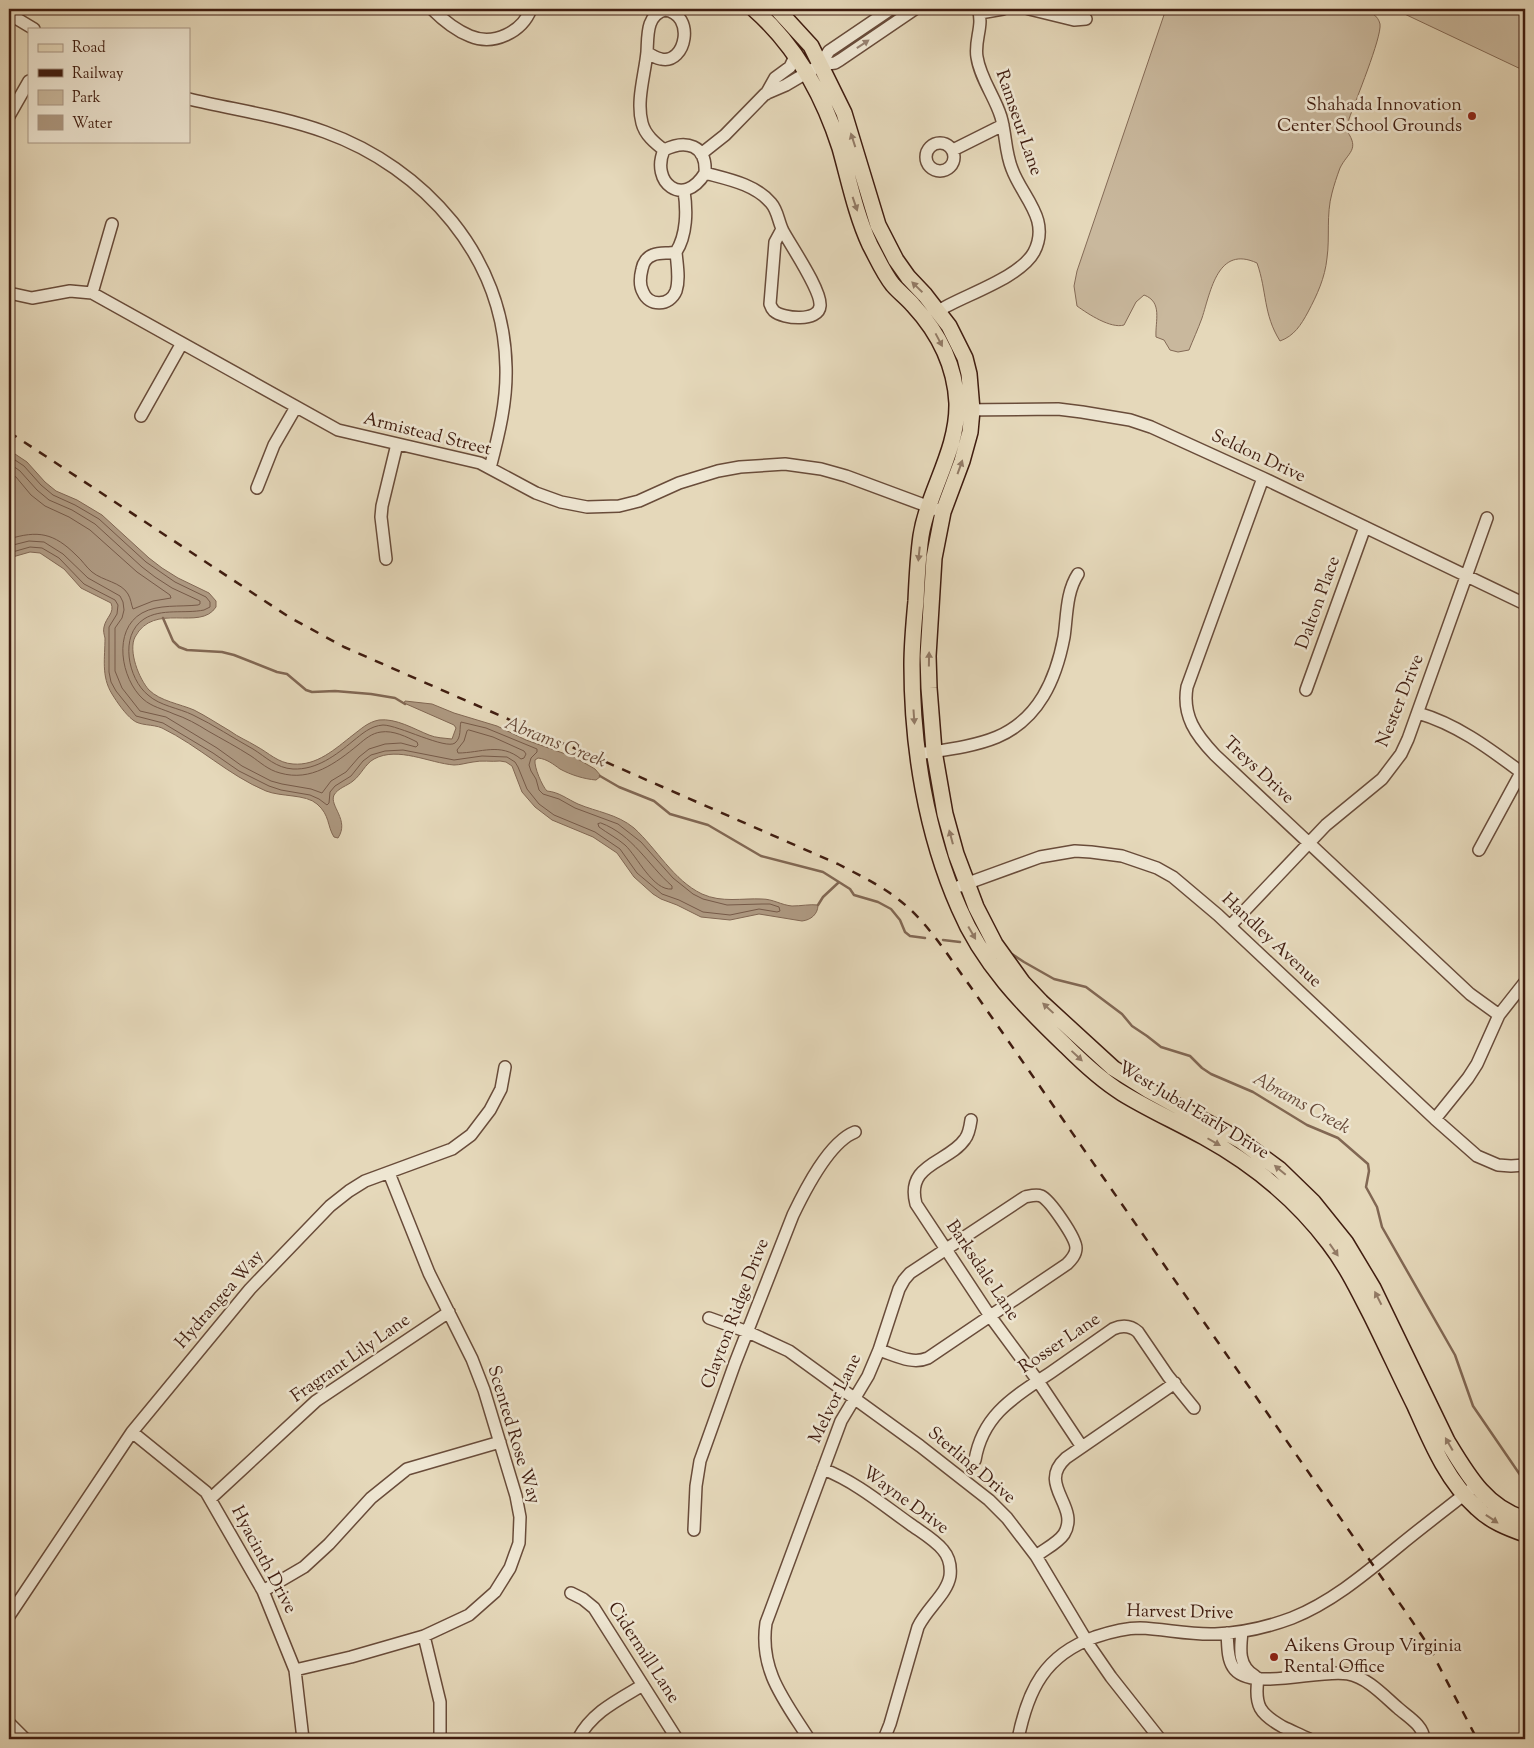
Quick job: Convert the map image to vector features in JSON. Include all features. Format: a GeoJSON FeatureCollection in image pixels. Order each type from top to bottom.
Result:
{"type":"FeatureCollection","features":[{"type":"Feature","properties":{"kind":"main road"},"geometry":{"type":"LineString","coordinates":[[754,9],[780,34],[796,54],[822,98],[868,241],[892,284],[929,324],[945,351],[964,410]]}},
{"type":"Feature","properties":{"kind":"main road"},"geometry":{"type":"LineString","coordinates":[[777,9],[811,46],[844,113],[878,225],[902,269],[938,311],[952,331],[964,358],[970,380],[964,410]]}},
{"type":"Feature","properties":{"kind":"main road","name":"West Jubal Early Drive"},"geometry":{"type":"LineString","coordinates":[[964,410],[928,507],[921,538],[913,646],[913,697],[918,754],[932,828],[951,890],[966,924],[997,974],[1019,1000],[1086,1065],[1126,1095],[1202,1136],[1252,1166],[1310,1219],[1331,1245],[1357,1287],[1387,1346],[1435,1450],[1470,1490],[1498,1508],[1525,1519]]}},
{"type":"Feature","properties":{"kind":"main road","name":"West Jubal Early Drive"},"geometry":{"type":"LineString","coordinates":[[964,410],[970,432],[965,453],[943,512],[934,558],[928,688],[934,751],[945,814],[966,883],[985,926],[1010,965],[1038,999],[1094,1052],[1123,1076],[1223,1130],[1257,1152],[1294,1182],[1313,1202],[1346,1243],[1361,1267],[1386,1314],[1477,1508],[1500,1525],[1525,1534]]}},
{"type":"Feature","properties":{"kind":"street"},"geometry":{"type":"LineString","coordinates":[[432,9],[455,28],[471,37],[490,39],[501,37],[518,28],[531,9]]}},
{"type":"Feature","properties":{"kind":"street"},"geometry":{"type":"LineString","coordinates":[[820,65],[829,51],[892,9]]}},
{"type":"Feature","properties":{"kind":"street"},"geometry":{"type":"LineString","coordinates":[[765,94],[786,85],[820,65],[835,63],[915,9]]}},
{"type":"Feature","properties":{"kind":"street"},"geometry":{"type":"LineString","coordinates":[[979,11],[1003,9]]}},
{"type":"Feature","properties":{"kind":"street"},"geometry":{"type":"LineString","coordinates":[[1029,9],[1074,20],[1086,19]]}},
{"type":"Feature","properties":{"kind":"street","name":"Ramseur Lane"},"geometry":{"type":"LineString","coordinates":[[938,311],[1013,273],[1030,258],[1038,242],[1038,217],[1012,170],[1003,125],[976,55],[981,23],[979,11]]}},
{"type":"Feature","properties":{"kind":"street"},"geometry":{"type":"LineString","coordinates":[[9,14],[32,28]]}},
{"type":"Feature","properties":{"kind":"street"},"geometry":{"type":"LineString","coordinates":[[647,52],[640,106],[642,124],[651,139],[664,150]]}},
{"type":"Feature","properties":{"kind":"street"},"geometry":{"type":"LineString","coordinates":[[701,154],[725,135],[765,94],[776,78],[790,66],[796,54]]}},
{"type":"Feature","properties":{"kind":"street"},"geometry":{"type":"LineString","coordinates":[[9,116],[28,83]]}},
{"type":"Feature","properties":{"kind":"street"},"geometry":{"type":"LineString","coordinates":[[190,99],[275,117],[326,132],[386,162],[412,180],[446,213],[473,252],[484,274],[498,311],[504,344],[506,375],[504,404],[499,434],[490,468]]}},
{"type":"Feature","properties":{"kind":"street"},"geometry":{"type":"LineString","coordinates":[[953,150],[1003,125]]}},
{"type":"Feature","properties":{"kind":"street"},"geometry":{"type":"LineString","coordinates":[[685,144],[692,146],[701,154],[705,173],[694,187],[684,191],[668,185],[663,178],[660,164],[664,150],[675,145],[685,144]]}},
{"type":"Feature","properties":{"kind":"street"},"geometry":{"type":"LineString","coordinates":[[705,173],[750,187],[771,203],[778,214],[782,229],[818,294],[820,308],[815,315],[798,318],[790,317],[774,312],[770,304],[775,242],[782,229]]}},
{"type":"Feature","properties":{"kind":"street"},"geometry":{"type":"LineString","coordinates":[[676,252],[654,254],[647,258],[643,266],[640,279],[643,293],[654,302],[662,303],[669,300],[676,290],[678,281],[676,252],[683,235],[686,200],[684,191]]}},
{"type":"Feature","properties":{"kind":"street"},"geometry":{"type":"LineString","coordinates":[[92,293],[112,224]]}},
{"type":"Feature","properties":{"kind":"street","name":"Armistead Street"},"geometry":{"type":"LineString","coordinates":[[9,294],[32,298],[70,291],[92,293],[338,430],[470,460],[490,468],[542,496],[568,504],[587,507],[619,506],[639,501],[679,483],[718,471],[740,467],[785,464],[821,469],[846,476],[943,512]]}},
{"type":"Feature","properties":{"kind":"street"},"geometry":{"type":"LineString","coordinates":[[141,416],[182,343]]}},
{"type":"Feature","properties":{"kind":"street"},"geometry":{"type":"LineString","coordinates":[[257,488],[274,445],[296,407]]}},
{"type":"Feature","properties":{"kind":"street","name":"Seldon Drive"},"geometry":{"type":"LineString","coordinates":[[964,410],[1058,409],[1130,420],[1178,438],[1525,604]]}},
{"type":"Feature","properties":{"kind":"street"},"geometry":{"type":"LineString","coordinates":[[386,559],[382,506],[396,444]]}},
{"type":"Feature","properties":{"kind":"street","name":"Treys Drive"},"geometry":{"type":"LineString","coordinates":[[1263,478],[1187,687],[1185,696],[1186,710],[1193,729],[1203,743],[1470,994],[1499,1015]]}},
{"type":"Feature","properties":{"kind":"street","name":"Nester Drive"},"geometry":{"type":"LineString","coordinates":[[1230,926],[1309,842],[1332,820],[1372,789],[1390,771],[1408,739],[1418,713],[1487,518]]}},
{"type":"Feature","properties":{"kind":"street","name":"Dalton Place"},"geometry":{"type":"LineString","coordinates":[[1306,690],[1365,527]]}},
{"type":"Feature","properties":{"kind":"street"},"geometry":{"type":"LineString","coordinates":[[918,754],[996,737],[1021,722],[1031,713],[1043,698],[1057,669],[1071,589],[1078,574]]}},
{"type":"Feature","properties":{"kind":"street"},"geometry":{"type":"LineString","coordinates":[[1418,713],[1445,722],[1524,771],[1479,850]]}},
{"type":"Feature","properties":{"kind":"street","name":"Handley Avenue"},"geometry":{"type":"LineString","coordinates":[[951,890],[1015,865],[1048,855],[1074,852],[1107,853],[1141,862],[1172,877],[1192,892],[1477,1156],[1488,1162],[1511,1166],[1525,1165]]}},
{"type":"Feature","properties":{"kind":"street"},"geometry":{"type":"LineString","coordinates":[[1436,1119],[1468,1078],[1477,1064],[1499,1015],[1525,982]]}},
{"type":"Feature","properties":{"kind":"street","name":"Hydrangea Way"},"geometry":{"type":"LineString","coordinates":[[9,1616],[132,1432],[250,1289],[330,1206],[349,1191],[365,1181],[452,1149],[471,1135],[490,1110],[501,1089],[505,1067]]}},
{"type":"Feature","properties":{"kind":"street","name":"Barksdale Lane"},"geometry":{"type":"LineString","coordinates":[[971,1120],[969,1132],[963,1142],[926,1168],[919,1176],[915,1185],[914,1199],[918,1210],[990,1316],[1038,1381],[1082,1448]]}},
{"type":"Feature","properties":{"kind":"street","name":"Clayton Ridge Drive"},"geometry":{"type":"LineString","coordinates":[[694,1530],[696,1486],[700,1461],[793,1215],[803,1195],[832,1149],[839,1141],[855,1132]]}},
{"type":"Feature","properties":{"kind":"street","name":"Scented Rose Way"},"geometry":{"type":"LineString","coordinates":[[295,1670],[351,1657],[424,1636],[469,1615],[495,1592],[510,1568],[519,1543],[520,1517],[516,1496],[481,1382],[412,1233],[389,1173]]}},
{"type":"Feature","properties":{"kind":"street","name":"Melvor Lane"},"geometry":{"type":"LineString","coordinates":[[809,1739],[772,1679],[764,1640],[768,1615],[841,1421],[868,1376],[879,1350],[899,1289],[910,1273],[1020,1200],[1029,1196],[1043,1198],[1075,1242],[1076,1252],[1067,1264],[925,1360],[910,1360],[879,1350]]}},
{"type":"Feature","properties":{"kind":"street","name":"Fragrant Lily Lane"},"geometry":{"type":"LineString","coordinates":[[210,1499],[316,1401],[449,1312]]}},
{"type":"Feature","properties":{"kind":"street","name":"Sterling Drive"},"geometry":{"type":"LineString","coordinates":[[709,1318],[748,1332],[790,1351],[970,1484],[1007,1518],[1036,1556],[1086,1640],[1111,1677],[1160,1739]]}},
{"type":"Feature","properties":{"kind":"street","name":"Rosser Lane"},"geometry":{"type":"LineString","coordinates":[[975,1460],[980,1440],[994,1416],[1007,1402],[1113,1329],[1124,1326],[1132,1327],[1138,1332],[1168,1376],[1194,1408]]}},
{"type":"Feature","properties":{"kind":"street"},"geometry":{"type":"LineString","coordinates":[[1036,1556],[1059,1539],[1065,1532],[1068,1514],[1057,1490],[1055,1480],[1056,1472],[1063,1461],[1175,1383]]}},
{"type":"Feature","properties":{"kind":"street","name":"Hyacinth Drive"},"geometry":{"type":"LineString","coordinates":[[132,1432],[206,1492],[263,1591],[295,1670],[303,1739]]}},
{"type":"Feature","properties":{"kind":"street"},"geometry":{"type":"LineString","coordinates":[[263,1591],[304,1567],[329,1544],[371,1498],[407,1469],[500,1442]]}},
{"type":"Feature","properties":{"kind":"street","name":"Wayne Drive"},"geometry":{"type":"LineString","coordinates":[[823,1469],[856,1484],[937,1544],[949,1560],[950,1574],[948,1582],[940,1597],[925,1614],[918,1627],[884,1739]]}},
{"type":"Feature","properties":{"kind":"street","name":"Harvest Drive"},"geometry":{"type":"LineString","coordinates":[[1018,1739],[1026,1706],[1040,1676],[1048,1665],[1060,1655],[1086,1640],[1128,1628],[1192,1633],[1242,1632],[1293,1617],[1334,1596],[1470,1490]]}},
{"type":"Feature","properties":{"kind":"street","name":"Cidermill Lane"},"geometry":{"type":"LineString","coordinates":[[571,1593],[583,1598],[594,1608],[677,1739]]}},
{"type":"Feature","properties":{"kind":"street"},"geometry":{"type":"LineString","coordinates":[[1242,1632],[1240,1647],[1242,1661],[1247,1671],[1258,1678]]}},
{"type":"Feature","properties":{"kind":"street"},"geometry":{"type":"LineString","coordinates":[[1227,1633],[1233,1668],[1242,1674],[1258,1678],[1282,1679],[1322,1673],[1348,1674],[1370,1684],[1421,1728],[1424,1739]]}},
{"type":"Feature","properties":{"kind":"street"},"geometry":{"type":"LineString","coordinates":[[424,1636],[440,1702],[440,1739]]}},
{"type":"Feature","properties":{"kind":"street"},"geometry":{"type":"LineString","coordinates":[[1258,1678],[1257,1700],[1263,1714],[1270,1720],[1304,1738]]}},
{"type":"Feature","properties":{"kind":"street"},"geometry":{"type":"LineString","coordinates":[[578,1739],[584,1728],[596,1715],[643,1685]]}},
{"type":"Feature","properties":{"kind":"street"},"geometry":{"type":"LineString","coordinates":[[9,1723],[25,1739]]}},
{"type":"Feature","properties":{"kind":"green space"},"geometry":{"type":"Polygon","coordinates":[[[1166,9],[1363,9],[1373,14],[1379,21],[1377,42],[1349,119],[1347,131],[1351,137],[1353,147],[1340,168],[1330,201],[1328,250],[1322,279],[1300,326],[1280,341],[1268,312],[1257,263],[1244,259],[1233,260],[1218,273],[1189,350],[1178,352],[1170,350],[1164,340],[1156,337],[1156,307],[1150,298],[1144,295],[1136,302],[1124,325],[1119,326],[1093,317],[1077,306],[1074,286],[1077,271],[1166,9]]]}},
{"type":"Feature","properties":{"kind":"green space"},"geometry":{"type":"Polygon","coordinates":[[[1394,9],[1525,9],[1525,71],[1394,9]]]}},
{"type":"Feature","properties":{"kind":"water"},"geometry":{"type":"Polygon","coordinates":[[[9,450],[27,462],[56,491],[77,500],[102,515],[162,568],[209,593],[216,601],[216,607],[209,614],[199,617],[165,618],[153,621],[143,626],[135,637],[133,650],[138,672],[149,690],[159,697],[208,717],[278,760],[293,764],[310,762],[325,756],[371,722],[379,720],[398,722],[432,736],[452,739],[456,728],[454,725],[404,703],[405,701],[432,704],[497,726],[526,740],[574,757],[595,769],[601,776],[596,780],[582,778],[569,773],[544,759],[538,758],[535,760],[539,776],[547,791],[614,816],[627,823],[642,836],[682,881],[702,894],[724,899],[766,899],[792,906],[818,905],[815,914],[811,918],[802,921],[759,914],[730,920],[701,917],[661,899],[634,877],[617,853],[593,837],[552,820],[535,807],[522,792],[512,766],[500,761],[476,761],[454,765],[414,756],[393,754],[383,755],[374,759],[356,779],[334,795],[334,804],[342,825],[338,838],[334,837],[324,812],[312,801],[266,791],[226,769],[176,735],[162,728],[136,722],[124,711],[114,697],[105,674],[104,630],[112,610],[111,603],[81,588],[64,569],[40,553],[30,552],[9,558],[9,450]]]}},
{"type":"Feature","properties":{"kind":"waterway","name":"Abrams Creek"},"geometry":{"type":"LineString","coordinates":[[163,618],[173,641],[179,647],[187,650],[222,652],[234,655],[287,674],[306,690],[312,692],[335,691],[371,694],[395,698],[405,704]]}},
{"type":"Feature","properties":{"kind":"waterway","name":"Abrams Creek"},"geometry":{"type":"LineString","coordinates":[[600,776],[619,787],[654,801],[670,814],[708,825],[761,856],[823,872],[850,889],[854,895],[878,902],[891,909],[900,920],[905,932],[910,936],[925,938]]}},
{"type":"Feature","properties":{"kind":"waterway"},"geometry":{"type":"LineString","coordinates":[[818,905],[823,897],[838,883]]}},
{"type":"Feature","properties":{"kind":"waterway","name":"Abrams Creek"},"geometry":{"type":"LineString","coordinates":[[943,940],[960,942]]}},
{"type":"Feature","properties":{"kind":"waterway","name":"Abrams Creek"},"geometry":{"type":"LineString","coordinates":[[1012,954],[1054,979],[1086,987],[1122,1014],[1132,1026],[1161,1047],[1190,1056],[1211,1074],[1253,1092],[1307,1125],[1338,1138],[1368,1164],[1369,1171],[1366,1187],[1377,1207],[1382,1227],[1455,1355],[1473,1406],[1525,1482]]}},
{"type":"Feature","properties":{"kind":"railway"},"geometry":{"type":"LineString","coordinates":[[9,432],[289,617],[344,647],[838,864],[884,889],[909,908],[937,940],[970,986],[1412,1621],[1428,1645],[1477,1739]]}},
{"type":"Feature","properties":{"kind":"place","name":"Shahada Innovation Center School Grounds"},"geometry":{"type":"Point","coordinates":[1472,116]}},
{"type":"Feature","properties":{"kind":"place","name":"Aikens Group Virginia Rental Office"},"geometry":{"type":"Point","coordinates":[1274,1657]}}]}
